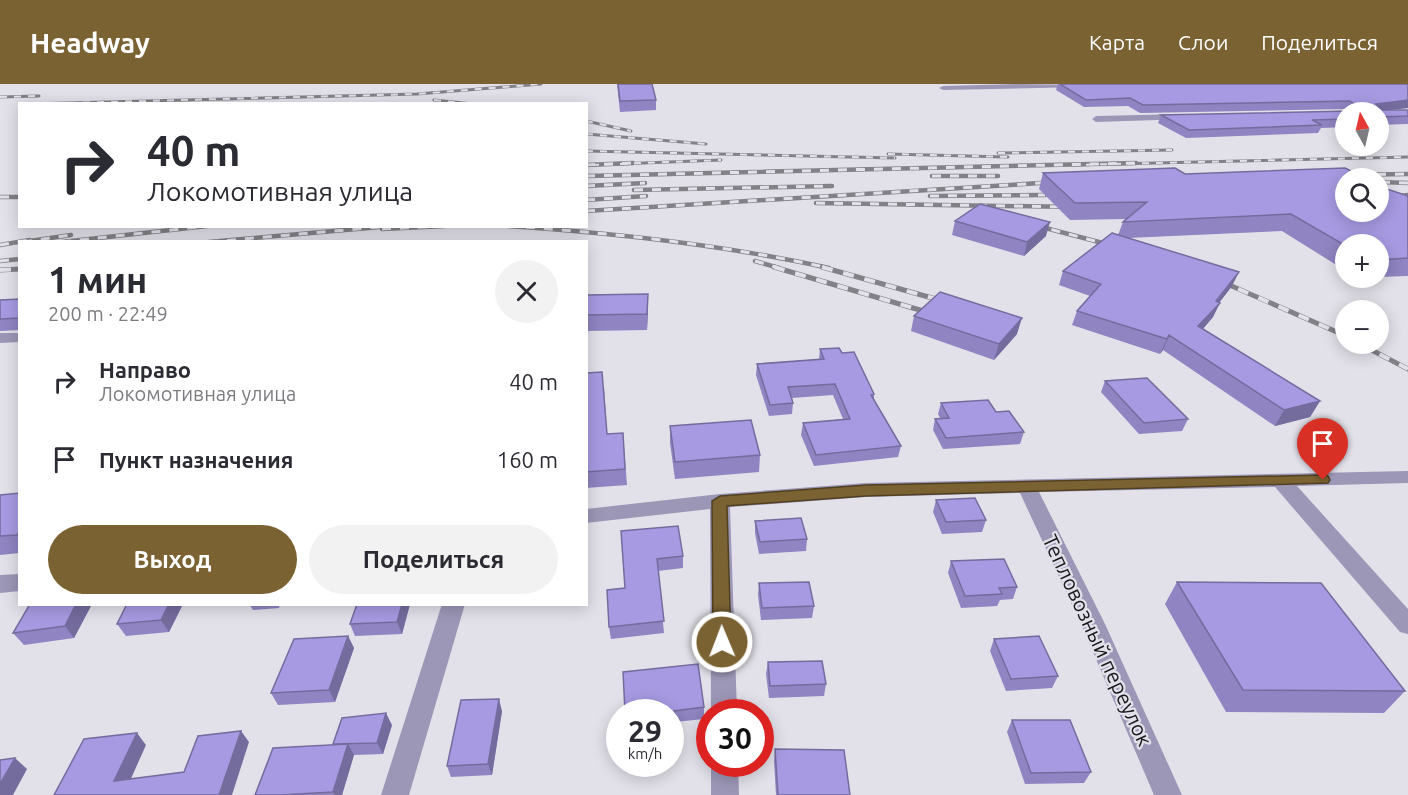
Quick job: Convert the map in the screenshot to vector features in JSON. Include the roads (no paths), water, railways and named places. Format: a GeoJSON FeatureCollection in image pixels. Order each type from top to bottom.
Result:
{"type":"FeatureCollection","features":[{"type":"Feature","properties":{"kind":"street"},"geometry":{"type":"LineString","coordinates":[[943,88],[1097,85]]}},
{"type":"Feature","properties":{"kind":"street"},"geometry":{"type":"LineString","coordinates":[[1096,119],[1191,117]]}},
{"type":"Feature","properties":{"kind":"street"},"geometry":{"type":"LineString","coordinates":[[0,338],[18,338]]}},
{"type":"Feature","properties":{"kind":"street"},"geometry":{"type":"LineString","coordinates":[[588,516],[720,501],[866,490],[1408,477]]}},
{"type":"Feature","properties":{"kind":"street"},"geometry":{"type":"LineString","coordinates":[[1281,481],[1408,625]]}},
{"type":"Feature","properties":{"kind":"street","name":"Тепловозный переулок"},"geometry":{"type":"LineString","coordinates":[[1026,485],[1093,624],[1168,795]]}},
{"type":"Feature","properties":{"kind":"street"},"geometry":{"type":"LineString","coordinates":[[720,501],[724,699]]}},
{"type":"Feature","properties":{"kind":"street"},"geometry":{"type":"LineString","coordinates":[[0,584],[18,582]]}},
{"type":"Feature","properties":{"kind":"street"},"geometry":{"type":"LineString","coordinates":[[395,795],[453,606]]}},
{"type":"Feature","properties":{"kind":"street"},"geometry":{"type":"LineString","coordinates":[[724,777],[725,795]]}},
{"type":"Feature","properties":{"kind":"railway"},"geometry":{"type":"LineString","coordinates":[[105,102],[417,94],[541,84]]}},
{"type":"Feature","properties":{"kind":"railway"},"geometry":{"type":"LineString","coordinates":[[0,97],[39,96]]}},
{"type":"Feature","properties":{"kind":"railway"},"geometry":{"type":"LineString","coordinates":[[434,100],[454,102]]}},
{"type":"Feature","properties":{"kind":"railway"},"geometry":{"type":"LineString","coordinates":[[588,121],[631,131]]}},
{"type":"Feature","properties":{"kind":"railway"},"geometry":{"type":"LineString","coordinates":[[588,134],[706,144]]}},
{"type":"Feature","properties":{"kind":"railway"},"geometry":{"type":"LineString","coordinates":[[998,153],[1172,150]]}},
{"type":"Feature","properties":{"kind":"railway"},"geometry":{"type":"LineString","coordinates":[[588,151],[895,158]]}},
{"type":"Feature","properties":{"kind":"railway"},"geometry":{"type":"LineString","coordinates":[[888,154],[1008,157]]}},
{"type":"Feature","properties":{"kind":"railway"},"geometry":{"type":"LineString","coordinates":[[1072,165],[1408,157]]}},
{"type":"Feature","properties":{"kind":"railway"},"geometry":{"type":"LineString","coordinates":[[592,165],[721,160]]}},
{"type":"Feature","properties":{"kind":"railway"},"geometry":{"type":"LineString","coordinates":[[588,165],[633,163]]}},
{"type":"Feature","properties":{"kind":"railway"},"geometry":{"type":"LineString","coordinates":[[588,176],[1136,163]]}},
{"type":"Feature","properties":{"kind":"railway"},"geometry":{"type":"LineString","coordinates":[[1389,174],[1408,174]]}},
{"type":"Feature","properties":{"kind":"railway"},"geometry":{"type":"LineString","coordinates":[[932,176],[998,176]]}},
{"type":"Feature","properties":{"kind":"railway"},"geometry":{"type":"LineString","coordinates":[[588,211],[1057,182]]}},
{"type":"Feature","properties":{"kind":"railway"},"geometry":{"type":"LineString","coordinates":[[1389,182],[1408,183]]}},
{"type":"Feature","properties":{"kind":"railway"},"geometry":{"type":"LineString","coordinates":[[588,186],[645,183]]}},
{"type":"Feature","properties":{"kind":"railway"},"geometry":{"type":"LineString","coordinates":[[634,190],[832,186]]}},
{"type":"Feature","properties":{"kind":"railway"},"geometry":{"type":"LineString","coordinates":[[930,196],[1045,195]]}},
{"type":"Feature","properties":{"kind":"railway"},"geometry":{"type":"LineString","coordinates":[[1389,197],[1408,195]]}},
{"type":"Feature","properties":{"kind":"railway"},"geometry":{"type":"LineString","coordinates":[[588,200],[646,196]]}},
{"type":"Feature","properties":{"kind":"railway"},"geometry":{"type":"LineString","coordinates":[[0,197],[18,197]]}},
{"type":"Feature","properties":{"kind":"railway"},"geometry":{"type":"LineString","coordinates":[[816,203],[1074,207]]}},
{"type":"Feature","properties":{"kind":"railway"},"geometry":{"type":"LineString","coordinates":[[1034,225],[1118,247]]}},
{"type":"Feature","properties":{"kind":"railway"},"geometry":{"type":"LineString","coordinates":[[80,240],[189,228]]}},
{"type":"Feature","properties":{"kind":"railway"},"geometry":{"type":"LineString","coordinates":[[232,240],[368,228]]}},
{"type":"Feature","properties":{"kind":"railway"},"geometry":{"type":"LineString","coordinates":[[382,229],[403,228]]}},
{"type":"Feature","properties":{"kind":"railway"},"geometry":{"type":"LineString","coordinates":[[535,228],[669,241],[829,268]]}},
{"type":"Feature","properties":{"kind":"railway"},"geometry":{"type":"LineString","coordinates":[[37,240],[71,235]]}},
{"type":"Feature","properties":{"kind":"railway"},"geometry":{"type":"LineString","coordinates":[[0,245],[18,242]]}},
{"type":"Feature","properties":{"kind":"railway"},"geometry":{"type":"LineString","coordinates":[[0,261],[18,259]]}},
{"type":"Feature","properties":{"kind":"railway"},"geometry":{"type":"LineString","coordinates":[[755,261],[779,268]]}},
{"type":"Feature","properties":{"kind":"railway"},"geometry":{"type":"LineString","coordinates":[[774,267],[930,313]]}},
{"type":"Feature","properties":{"kind":"railway"},"geometry":{"type":"LineString","coordinates":[[822,267],[950,303]]}},
{"type":"Feature","properties":{"kind":"railway"},"geometry":{"type":"LineString","coordinates":[[0,270],[18,269]]}},
{"type":"Feature","properties":{"kind":"railway"},"geometry":{"type":"LineString","coordinates":[[1218,280],[1335,331]]}},
{"type":"Feature","properties":{"kind":"railway"},"geometry":{"type":"LineString","coordinates":[[1379,354],[1408,369]]}}]}
